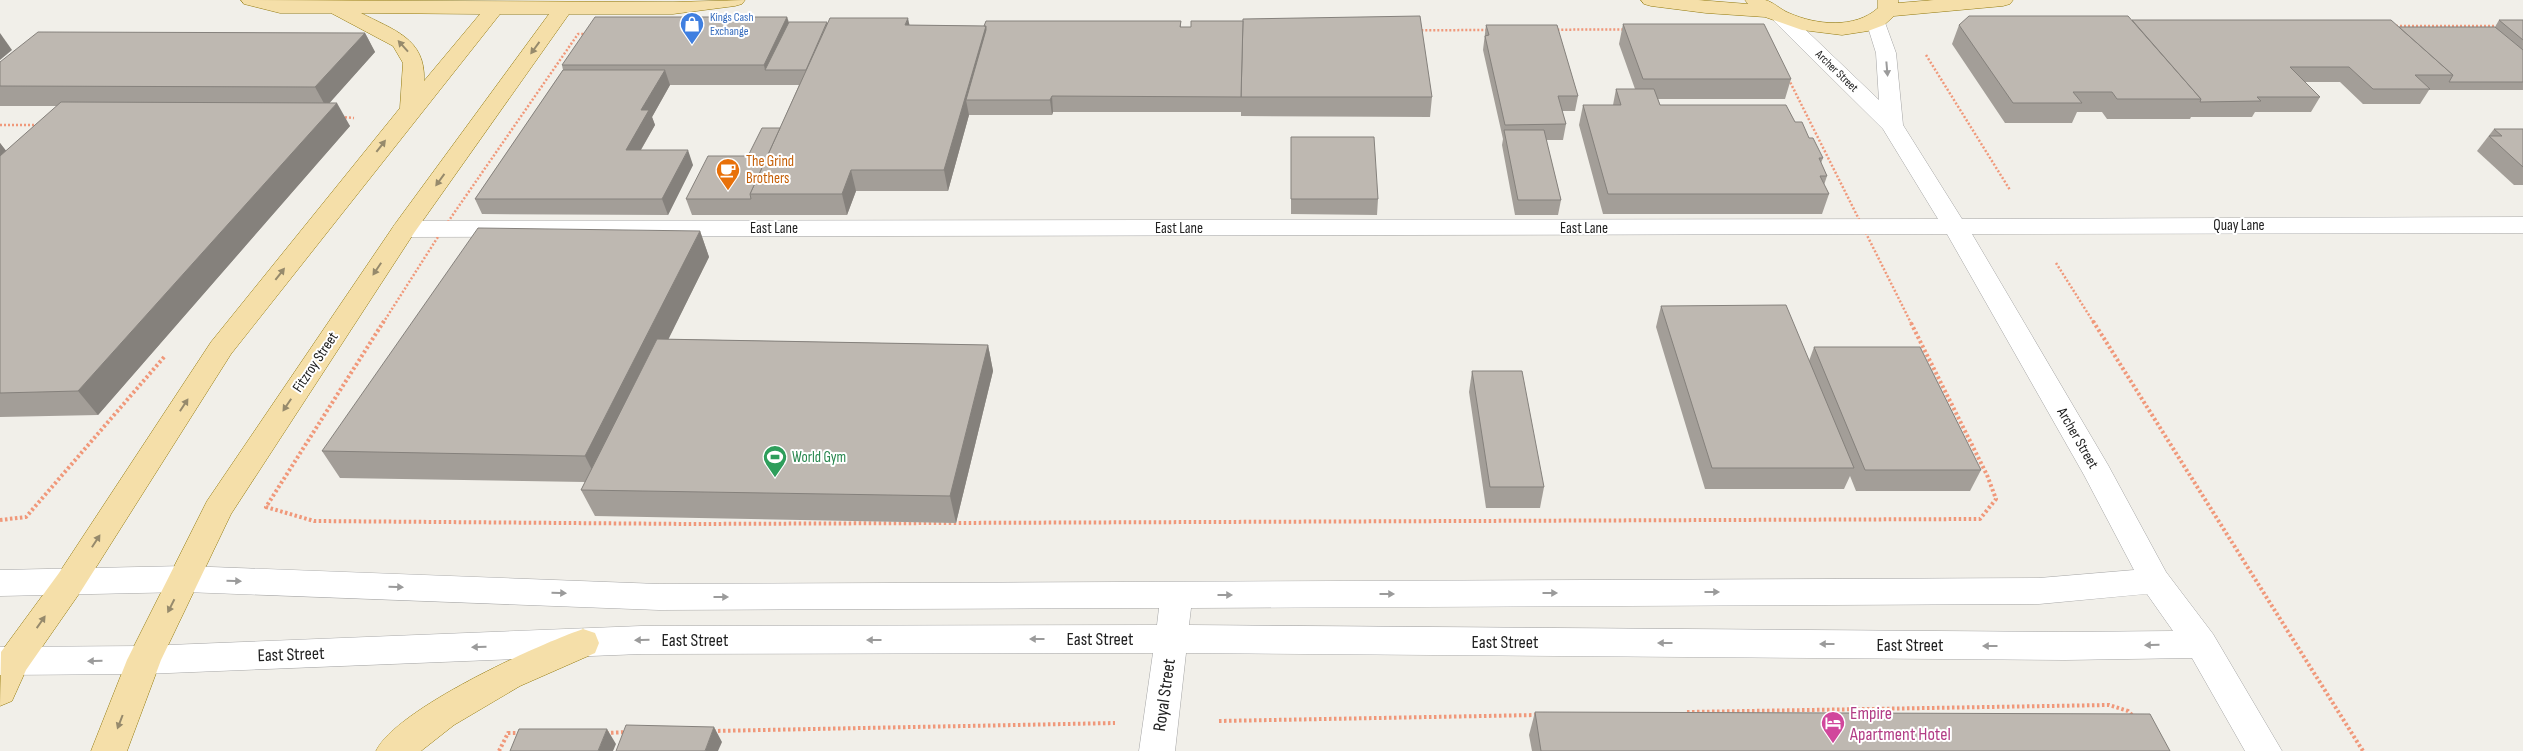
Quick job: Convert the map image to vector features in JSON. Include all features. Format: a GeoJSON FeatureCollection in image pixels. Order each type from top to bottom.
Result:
{"type":"FeatureCollection","features":[{"type":"Feature","properties":{"kind":"main road"},"geometry":{"type":"LineString","coordinates":[[251,0],[280,7],[565,4],[673,8],[736,0]]}},
{"type":"Feature","properties":{"kind":"main road"},"geometry":{"type":"LineString","coordinates":[[1651,0],[1706,7],[1768,9],[1814,27],[1832,28],[1856,27],[1884,11],[2002,0]]}},
{"type":"Feature","properties":{"kind":"main road"},"geometry":{"type":"LineString","coordinates":[[3,671],[70,582],[221,348],[411,109],[480,28],[496,4]]}},
{"type":"Feature","properties":{"kind":"main road","name":"Fitzroy Street"},"geometry":{"type":"LineString","coordinates":[[108,751],[144,660],[218,508],[404,229],[565,4]]}},
{"type":"Feature","properties":{"kind":"main road"},"geometry":{"type":"LineString","coordinates":[[334,7],[401,42],[406,48],[414,63],[411,109]]}},
{"type":"Feature","properties":{"kind":"main road"},"geometry":{"type":"LineString","coordinates":[[394,751],[442,714],[508,676],[583,643]]}},
{"type":"Feature","properties":{"kind":"street","name":"Archer Street"},"geometry":{"type":"LineString","coordinates":[[1768,9],[1892,125],[1955,226],[2098,473],[2154,581],[2201,644],[2264,751]]}},
{"type":"Feature","properties":{"kind":"street","name":"Archer Street"},"geometry":{"type":"LineString","coordinates":[[1884,11],[1892,125]]}},
{"type":"Feature","properties":{"kind":"street","name":"Quay Lane"},"geometry":{"type":"LineString","coordinates":[[1955,226],[2523,225]]}},
{"type":"Feature","properties":{"kind":"street","name":"East Lane"},"geometry":{"type":"LineString","coordinates":[[404,229],[1955,226]]}},
{"type":"Feature","properties":{"kind":"street"},"geometry":{"type":"LineString","coordinates":[[0,583],[185,579],[659,597],[2039,591],[2154,581]]}},
{"type":"Feature","properties":{"kind":"street","name":"Royal Street"},"geometry":{"type":"LineString","coordinates":[[1157,751],[1159,722],[1173,639],[1176,595]]}},
{"type":"Feature","properties":{"kind":"street","name":"East Street"},"geometry":{"type":"LineString","coordinates":[[3,671],[144,660],[651,640],[1173,639],[2055,646],[2201,644]]}},
{"type":"Feature","properties":{"kind":"street"},"geometry":{"type":"LineString","coordinates":[[422,751],[442,714]]}},
{"type":"Feature","properties":{"kind":"path"},"geometry":{"type":"LineString","coordinates":[[2393,26],[2503,26]]}},
{"type":"Feature","properties":{"kind":"path"},"geometry":{"type":"LineString","coordinates":[[266,507],[314,521],[691,524],[1980,519],[1996,499],[1987,475],[1775,52],[1714,29],[578,34]]}},
{"type":"Feature","properties":{"kind":"path"},"geometry":{"type":"LineString","coordinates":[[1924,54],[2363,751]]}},
{"type":"Feature","properties":{"kind":"path"},"geometry":{"type":"LineString","coordinates":[[341,118],[360,118]]}},
{"type":"Feature","properties":{"kind":"path"},"geometry":{"type":"LineString","coordinates":[[0,125],[38,126]]}},
{"type":"Feature","properties":{"kind":"path"},"geometry":{"type":"LineString","coordinates":[[0,520],[16,519]]}},
{"type":"Feature","properties":{"kind":"path"},"geometry":{"type":"LineString","coordinates":[[1679,712],[2109,704],[2128,711],[2139,721]]}},
{"type":"Feature","properties":{"kind":"path"},"geometry":{"type":"LineString","coordinates":[[1219,721],[1539,715]]}},
{"type":"Feature","properties":{"kind":"path"},"geometry":{"type":"LineString","coordinates":[[711,731],[1120,723]]}},
{"type":"Feature","properties":{"kind":"path"},"geometry":{"type":"LineString","coordinates":[[601,733],[631,732]]}},
{"type":"Feature","properties":{"kind":"path"},"geometry":{"type":"LineString","coordinates":[[499,751],[508,733],[526,733]]}},
{"type":"Feature","properties":{"kind":"building"},"geometry":{"type":"Polygon","coordinates":[[[1420,16],[1432,97],[1241,97],[1243,19],[1420,16]]]}},
{"type":"Feature","properties":{"kind":"building"},"geometry":{"type":"Polygon","coordinates":[[[1969,16],[2128,16],[2201,99],[2117,99],[2112,92],[2073,92],[2082,103],[2013,103],[1959,25],[1969,16]]]}},
{"type":"Feature","properties":{"kind":"building"},"geometry":{"type":"Polygon","coordinates":[[[595,17],[787,17],[764,65],[562,65],[595,17]]]}},
{"type":"Feature","properties":{"kind":"building"},"geometry":{"type":"Polygon","coordinates":[[[830,18],[908,18],[905,25],[986,26],[944,170],[851,170],[842,194],[750,194],[830,18]]]}},
{"type":"Feature","properties":{"kind":"building"},"geometry":{"type":"Polygon","coordinates":[[[2132,20],[2391,20],[2453,75],[2415,75],[2430,89],[2373,89],[2349,67],[2290,67],[2320,97],[2257,97],[2261,101],[2200,102],[2201,99],[2132,20]]]}},
{"type":"Feature","properties":{"kind":"building"},"geometry":{"type":"Polygon","coordinates":[[[2499,20],[2523,20],[2523,40],[2499,20]]]}},
{"type":"Feature","properties":{"kind":"building"},"geometry":{"type":"Polygon","coordinates":[[[986,21],[1181,21],[1180,27],[1191,27],[1191,21],[1243,21],[1241,97],[1052,96],[1050,100],[966,100],[986,30],[986,26],[984,26],[986,21]]]}},
{"type":"Feature","properties":{"kind":"building"},"geometry":{"type":"Polygon","coordinates":[[[789,22],[827,22],[806,70],[765,70],[789,22]]]}},
{"type":"Feature","properties":{"kind":"building"},"geometry":{"type":"Polygon","coordinates":[[[1623,24],[1764,24],[1791,79],[1643,79],[1623,24]]]}},
{"type":"Feature","properties":{"kind":"building"},"geometry":{"type":"Polygon","coordinates":[[[1486,25],[1557,25],[1578,96],[1558,96],[1566,124],[1505,125],[1485,36],[1489,35],[1486,25]]]}},
{"type":"Feature","properties":{"kind":"building"},"geometry":{"type":"Polygon","coordinates":[[[2399,27],[2495,27],[2523,50],[2523,82],[2449,82],[2453,75],[2399,27]]]}},
{"type":"Feature","properties":{"kind":"building"},"geometry":{"type":"Polygon","coordinates":[[[38,32],[365,33],[315,87],[0,86],[0,62],[38,32]]]}},
{"type":"Feature","properties":{"kind":"building"},"geometry":{"type":"Polygon","coordinates":[[[563,70],[665,70],[641,110],[649,110],[626,150],[688,150],[662,199],[475,199],[563,70]]]}},
{"type":"Feature","properties":{"kind":"building"},"geometry":{"type":"Polygon","coordinates":[[[1616,89],[1654,89],[1660,105],[1786,105],[1795,122],[1802,122],[1809,138],[1813,138],[1823,158],[1819,158],[1827,176],[1820,176],[1829,194],[1608,194],[1583,105],[1621,105],[1616,89]]]}},
{"type":"Feature","properties":{"kind":"building"},"geometry":{"type":"Polygon","coordinates":[[[61,102],[337,103],[78,391],[0,393],[0,156],[61,102]]]}},
{"type":"Feature","properties":{"kind":"building"},"geometry":{"type":"Polygon","coordinates":[[[762,128],[780,128],[750,194],[751,199],[686,199],[708,156],[748,156],[762,128]]]}},
{"type":"Feature","properties":{"kind":"building"},"geometry":{"type":"Polygon","coordinates":[[[2494,129],[2523,129],[2523,167],[2489,136],[2502,136],[2494,129]]]}},
{"type":"Feature","properties":{"kind":"building"},"geometry":{"type":"Polygon","coordinates":[[[1504,130],[1544,130],[1561,200],[1518,200],[1504,130]]]}},
{"type":"Feature","properties":{"kind":"building"},"geometry":{"type":"Polygon","coordinates":[[[1291,137],[1374,137],[1378,199],[1291,199],[1291,137]]]}},
{"type":"Feature","properties":{"kind":"building"},"geometry":{"type":"Polygon","coordinates":[[[478,228],[700,231],[585,456],[322,451],[478,228]]]}},
{"type":"Feature","properties":{"kind":"building"},"geometry":{"type":"Polygon","coordinates":[[[1786,305],[1854,468],[1712,468],[1661,306],[1786,305]]]}},
{"type":"Feature","properties":{"kind":"building"},"geometry":{"type":"Polygon","coordinates":[[[657,339],[988,345],[950,496],[581,490],[657,339]]]}},
{"type":"Feature","properties":{"kind":"building"},"geometry":{"type":"Polygon","coordinates":[[[1814,347],[1920,347],[1981,470],[1865,470],[1814,347]]]}},
{"type":"Feature","properties":{"kind":"building"},"geometry":{"type":"Polygon","coordinates":[[[1472,371],[1522,371],[1544,487],[1490,487],[1472,371]]]}},
{"type":"Feature","properties":{"kind":"building"},"geometry":{"type":"Polygon","coordinates":[[[1535,712],[2150,714],[2170,751],[1541,751],[1535,712]]]}},
{"type":"Feature","properties":{"kind":"building"},"geometry":{"type":"Polygon","coordinates":[[[626,725],[714,727],[705,751],[616,751],[626,725]]]}},
{"type":"Feature","properties":{"kind":"building"},"geometry":{"type":"Polygon","coordinates":[[[519,729],[607,729],[598,751],[510,751],[519,729]]]}},
{"type":"Feature","properties":{"kind":"place","name":"Kings Cash Exchange"},"geometry":{"type":"Point","coordinates":[692,45]}},
{"type":"Feature","properties":{"kind":"place","name":"The Grind Brothers"},"geometry":{"type":"Point","coordinates":[728,191]}},
{"type":"Feature","properties":{"kind":"place","name":"World Gym"},"geometry":{"type":"Point","coordinates":[775,478]}},
{"type":"Feature","properties":{"kind":"place","name":"Empire Apartment Hotel"},"geometry":{"type":"Point","coordinates":[1833,744]}}]}
